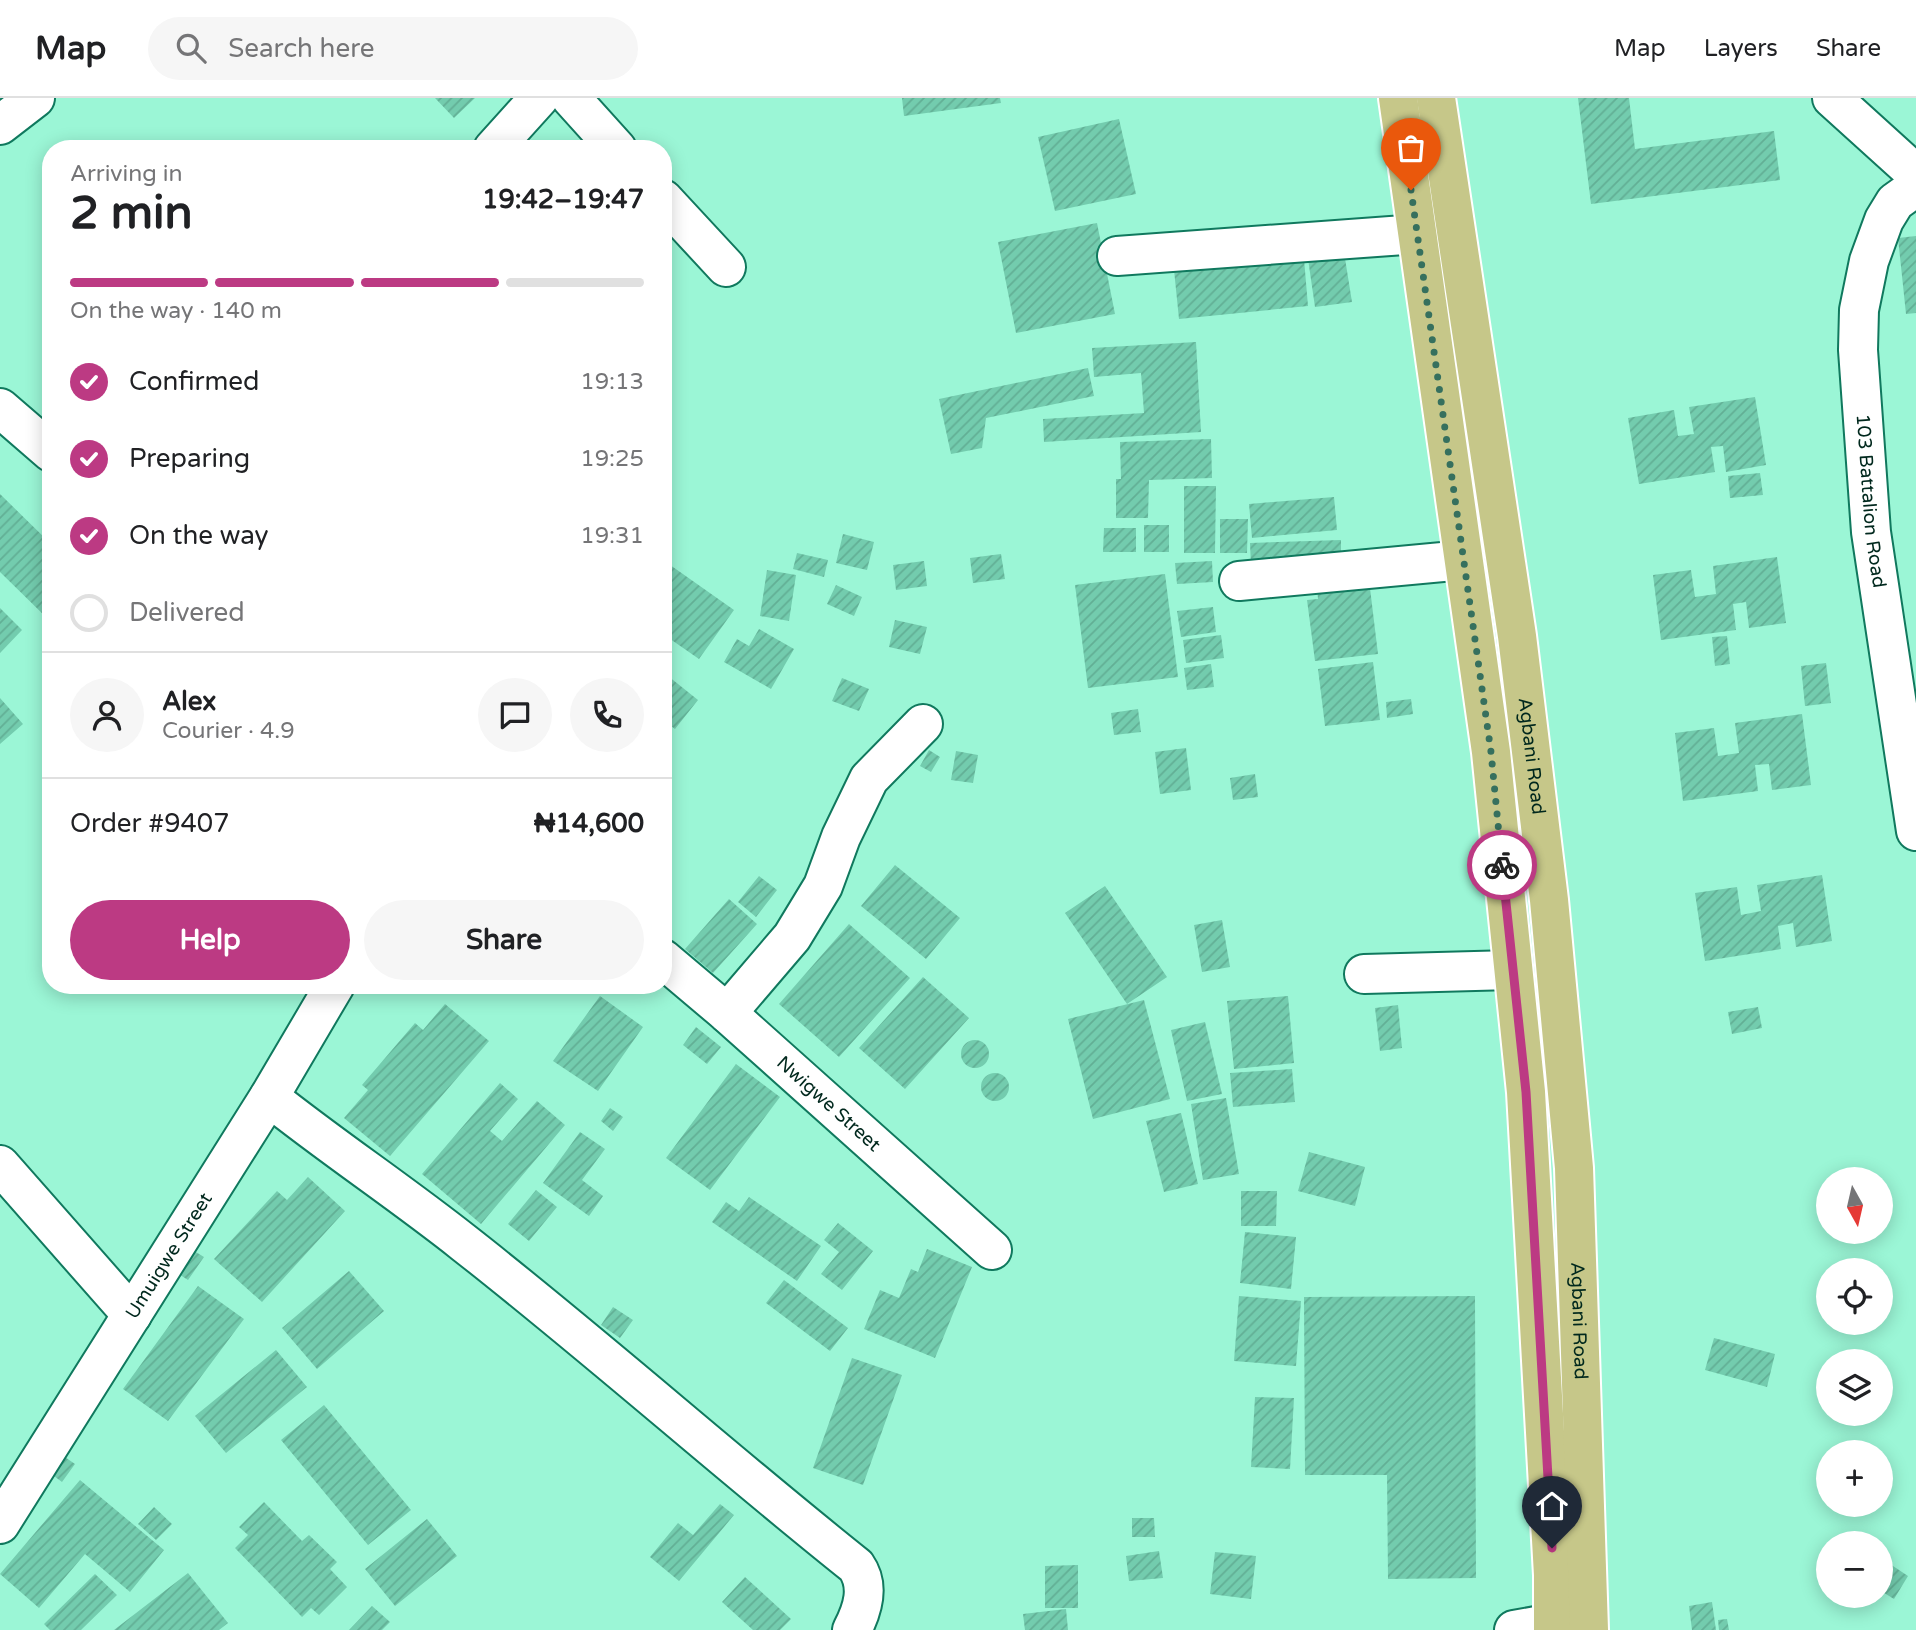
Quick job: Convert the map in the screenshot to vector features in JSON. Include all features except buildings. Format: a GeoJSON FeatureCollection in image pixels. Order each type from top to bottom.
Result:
{"type":"FeatureCollection","features":[{"type":"Feature","properties":{"kind":"main road","name":"Agbani Road"},"geometry":{"type":"LineString","coordinates":[[1398,98],[1491,752],[1526,1092],[1552,1561],[1565,1628]]}},
{"type":"Feature","properties":{"kind":"main road","name":"Agbani Road"},"geometry":{"type":"LineString","coordinates":[[1436,98],[1517,636],[1551,913],[1574,1168],[1565,1628]]}},
{"type":"Feature","properties":{"kind":"street"},"geometry":{"type":"LineString","coordinates":[[501,140],[540,98]]}},
{"type":"Feature","properties":{"kind":"street"},"geometry":{"type":"LineString","coordinates":[[571,98],[609,140]]}},
{"type":"Feature","properties":{"kind":"street"},"geometry":{"type":"LineString","coordinates":[[1832,98],[1916,174]]}},
{"type":"Feature","properties":{"kind":"street","name":"103 Battalion Road"},"geometry":{"type":"LineString","coordinates":[[1916,187],[1895,202],[1884,220],[1868,261],[1859,310],[1858,350],[1871,532],[1916,831]]}},
{"type":"Feature","properties":{"kind":"street"},"geometry":{"type":"LineString","coordinates":[[672,209],[726,267]]}},
{"type":"Feature","properties":{"kind":"street"},"geometry":{"type":"LineString","coordinates":[[1117,256],[1418,234]]}},
{"type":"Feature","properties":{"kind":"street"},"geometry":{"type":"LineString","coordinates":[[0,408],[42,444]]}},
{"type":"Feature","properties":{"kind":"street"},"geometry":{"type":"LineString","coordinates":[[1239,581],[1464,561]]}},
{"type":"Feature","properties":{"kind":"street"},"geometry":{"type":"LineString","coordinates":[[727,1013],[792,937],[822,886],[841,837],[869,779],[923,724]]}},
{"type":"Feature","properties":{"kind":"street","name":"Nwigwe Street"},"geometry":{"type":"LineString","coordinates":[[672,967],[992,1250]]}},
{"type":"Feature","properties":{"kind":"street"},"geometry":{"type":"LineString","coordinates":[[1364,974],[1512,970]]}},
{"type":"Feature","properties":{"kind":"street","name":"Umuigwe Street"},"geometry":{"type":"LineString","coordinates":[[0,1524],[270,1097],[330,994]]}},
{"type":"Feature","properties":{"kind":"street"},"geometry":{"type":"LineString","coordinates":[[270,1097],[315,1134],[462,1241],[609,1359],[757,1487],[856,1566],[864,1577],[864,1594],[852,1630]]}},
{"type":"Feature","properties":{"kind":"street"},"geometry":{"type":"LineString","coordinates":[[0,1165],[132,1315]]}},
{"type":"Feature","properties":{"kind":"street"},"geometry":{"type":"LineString","coordinates":[[1514,1630],[1565,1628]]}},
{"type":"Feature","properties":{"kind":"way so far"},"geometry":{"type":"LineString","coordinates":[[1411,190],[1491,752],[1502,865]]}},
{"type":"Feature","properties":{"kind":"route"},"geometry":{"type":"LineString","coordinates":[[1502,865],[1526,1092],[1552,1548]]}}]}
